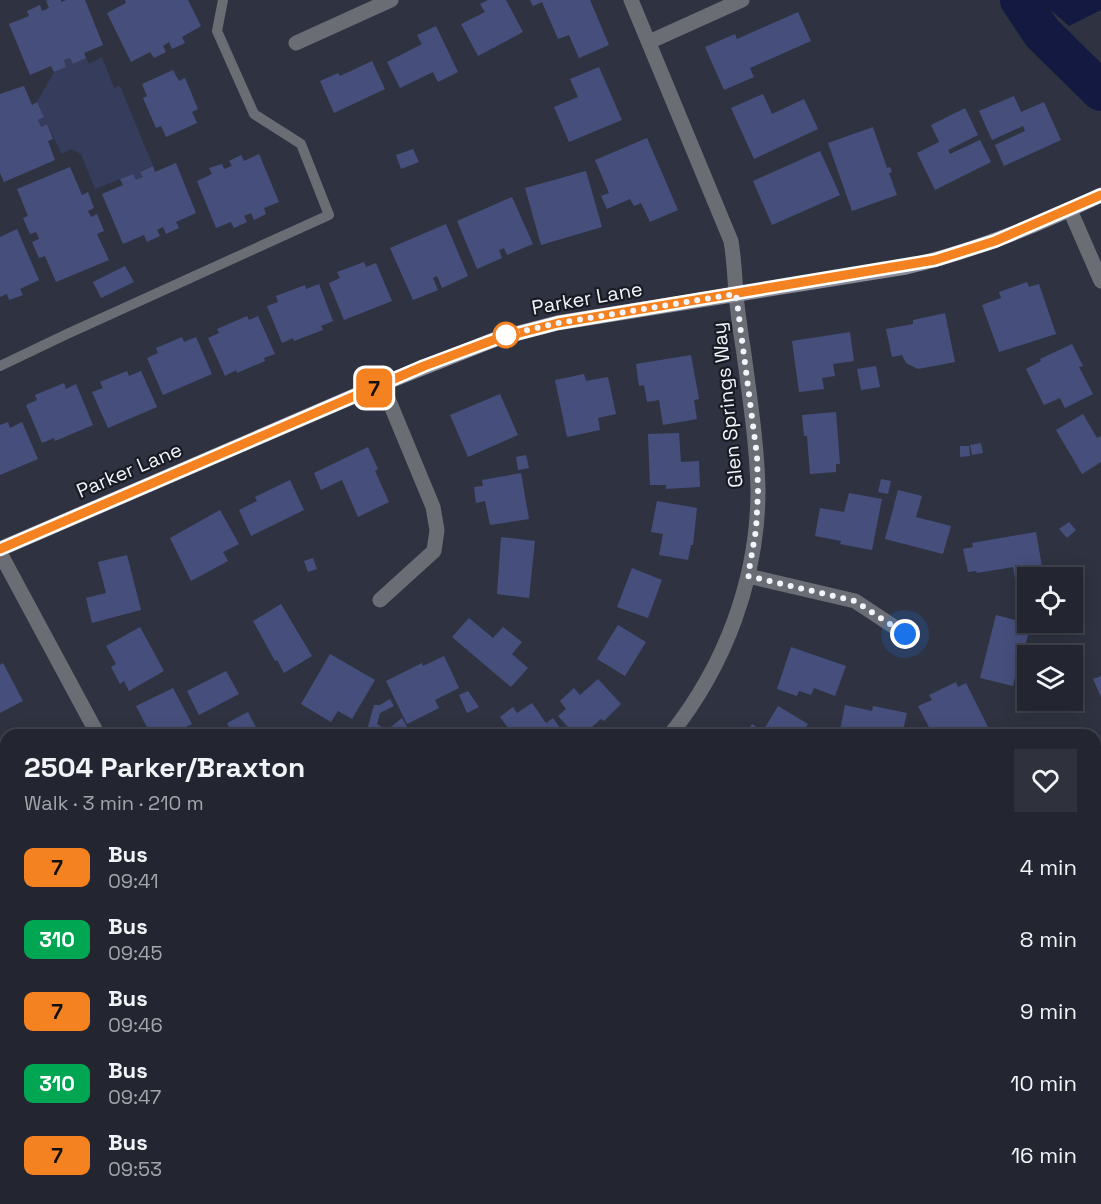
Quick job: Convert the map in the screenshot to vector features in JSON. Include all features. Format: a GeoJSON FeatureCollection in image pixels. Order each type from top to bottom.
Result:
{"type":"FeatureCollection","features":[{"type":"Feature","properties":{"kind":"street"},"geometry":{"type":"LineString","coordinates":[[296,43],[391,0]]}},
{"type":"Feature","properties":{"kind":"street","name":"Glen Springs Way"},"geometry":{"type":"LineString","coordinates":[[631,0],[731,241],[757,456],[756,530],[748,576],[737,613],[712,672],[674,729]]}},
{"type":"Feature","properties":{"kind":"street"},"geometry":{"type":"LineString","coordinates":[[649,42],[742,0]]}},
{"type":"Feature","properties":{"kind":"street","name":"Parker Lane"},"geometry":{"type":"LineString","coordinates":[[0,551],[469,348],[526,330],[558,323],[935,260],[995,241],[1101,195]]}},
{"type":"Feature","properties":{"kind":"street"},"geometry":{"type":"LineString","coordinates":[[1070,210],[1101,281]]}},
{"type":"Feature","properties":{"kind":"street"},"geometry":{"type":"LineString","coordinates":[[380,600],[434,551],[437,530],[434,507],[382,384]]}},
{"type":"Feature","properties":{"kind":"street"},"geometry":{"type":"LineString","coordinates":[[0,551],[95,729]]}},
{"type":"Feature","properties":{"kind":"street"},"geometry":{"type":"LineString","coordinates":[[748,576],[855,601],[905,634]]}},
{"type":"Feature","properties":{"kind":"lane"},"geometry":{"type":"LineString","coordinates":[[0,366],[329,215],[301,144],[254,114],[217,31],[222,0]]}},
{"type":"Feature","properties":{"kind":"shaded area"},"geometry":{"type":"Polygon","coordinates":[[[1039,0],[1101,0],[1101,10],[1069,26],[1039,0]]]}},
{"type":"Feature","properties":{"kind":"shaded area"},"geometry":{"type":"Polygon","coordinates":[[[102,57],[114,88],[120,86],[153,166],[141,171],[143,177],[136,180],[133,174],[95,189],[81,154],[71,149],[62,154],[47,124],[41,127],[38,120],[44,117],[37,102],[54,72],[66,67],[64,60],[70,58],[73,64],[86,58],[89,64],[102,57]]]}},
{"type":"Feature","properties":{"kind":"building"},"geometry":{"type":"Polygon","coordinates":[[[61,0],[61,2],[85,0],[103,45],[84,53],[86,58],[73,64],[70,58],[64,60],[66,67],[54,72],[51,66],[30,75],[9,24],[29,16],[27,11],[40,5],[42,11],[49,8],[46,1],[61,0]]]}},
{"type":"Feature","properties":{"kind":"building"},"geometry":{"type":"Polygon","coordinates":[[[125,0],[188,0],[201,26],[182,37],[185,43],[172,49],[169,42],[163,46],[166,52],[154,58],[150,52],[131,62],[107,13],[126,3],[125,0]]]}},
{"type":"Feature","properties":{"kind":"building"},"geometry":{"type":"Polygon","coordinates":[[[488,0],[506,0],[523,32],[478,56],[461,24],[485,12],[480,4],[488,0]]]}},
{"type":"Feature","properties":{"kind":"building"},"geometry":{"type":"Polygon","coordinates":[[[530,0],[590,0],[609,45],[579,58],[569,35],[558,39],[542,2],[533,6],[530,0]]]}},
{"type":"Feature","properties":{"kind":"building"},"geometry":{"type":"Polygon","coordinates":[[[798,12],[811,41],[750,68],[754,77],[724,90],[705,47],[735,34],[737,39],[798,12]]]}},
{"type":"Feature","properties":{"kind":"building"},"geometry":{"type":"Polygon","coordinates":[[[436,26],[458,72],[438,82],[433,72],[400,88],[387,62],[422,44],[417,35],[436,26]]]}},
{"type":"Feature","properties":{"kind":"building"},"geometry":{"type":"Polygon","coordinates":[[[372,61],[385,89],[334,113],[320,81],[338,73],[340,76],[372,61]]]}},
{"type":"Feature","properties":{"kind":"building"},"geometry":{"type":"Polygon","coordinates":[[[599,67],[622,120],[569,142],[554,107],[578,97],[570,79],[599,67]]]}},
{"type":"Feature","properties":{"kind":"building"},"geometry":{"type":"Polygon","coordinates":[[[173,70],[179,81],[185,78],[198,109],[192,112],[197,123],[166,137],[161,126],[156,128],[143,98],[147,96],[142,84],[173,70]]]}},
{"type":"Feature","properties":{"kind":"building"},"geometry":{"type":"Polygon","coordinates":[[[24,86],[32,105],[37,102],[44,117],[38,120],[41,127],[47,124],[53,139],[48,141],[55,160],[4,182],[0,173],[0,94],[24,86]]]}},
{"type":"Feature","properties":{"kind":"building"},"geometry":{"type":"Polygon","coordinates":[[[763,94],[772,114],[804,99],[818,129],[754,159],[731,108],[763,94]]]}},
{"type":"Feature","properties":{"kind":"building"},"geometry":{"type":"Polygon","coordinates":[[[1014,96],[1021,112],[1044,102],[1061,140],[1004,166],[995,145],[1025,131],[1023,126],[992,140],[979,111],[1014,96]]]}},
{"type":"Feature","properties":{"kind":"building"},"geometry":{"type":"Polygon","coordinates":[[[965,108],[978,135],[948,150],[950,154],[980,140],[991,162],[935,190],[917,153],[939,142],[931,125],[965,108]]]}},
{"type":"Feature","properties":{"kind":"building"},"geometry":{"type":"Polygon","coordinates":[[[873,127],[887,168],[890,167],[892,172],[889,173],[897,195],[852,211],[828,143],[873,127]]]}},
{"type":"Feature","properties":{"kind":"building"},"geometry":{"type":"Polygon","coordinates":[[[647,138],[678,210],[650,222],[641,203],[634,206],[630,199],[607,209],[601,196],[609,193],[595,160],[647,138]]]}},
{"type":"Feature","properties":{"kind":"building"},"geometry":{"type":"Polygon","coordinates":[[[413,149],[419,162],[401,169],[396,155],[413,149]]]}},
{"type":"Feature","properties":{"kind":"building"},"geometry":{"type":"Polygon","coordinates":[[[820,151],[840,195],[772,225],[753,181],[820,151]]]}},
{"type":"Feature","properties":{"kind":"building"},"geometry":{"type":"Polygon","coordinates":[[[259,154],[279,202],[264,208],[266,214],[254,220],[251,213],[244,216],[247,222],[234,228],[231,222],[216,228],[197,181],[212,174],[209,168],[222,164],[224,169],[232,166],[229,161],[241,155],[244,161],[259,154]]]}},
{"type":"Feature","properties":{"kind":"building"},"geometry":{"type":"Polygon","coordinates":[[[176,163],[196,213],[176,222],[179,228],[166,234],[163,227],[157,230],[160,236],[147,242],[144,235],[123,244],[102,194],[123,185],[120,179],[133,174],[136,180],[143,177],[140,172],[153,166],[155,172],[176,163]]]}},
{"type":"Feature","properties":{"kind":"building"},"geometry":{"type":"Polygon","coordinates":[[[70,167],[82,195],[88,192],[94,208],[88,211],[91,217],[97,214],[104,231],[97,234],[109,260],[56,282],[45,256],[39,258],[32,242],[39,239],[36,232],[30,234],[23,218],[28,216],[17,189],[70,167]]]}},
{"type":"Feature","properties":{"kind":"building"},"geometry":{"type":"Polygon","coordinates":[[[586,171],[602,227],[541,245],[525,188],[586,171]]]}},
{"type":"Feature","properties":{"kind":"building"},"geometry":{"type":"Polygon","coordinates":[[[512,197],[533,244],[507,255],[504,248],[499,250],[502,258],[477,269],[457,221],[512,197]]]}},
{"type":"Feature","properties":{"kind":"building"},"geometry":{"type":"Polygon","coordinates":[[[446,224],[468,276],[442,288],[437,276],[433,278],[438,290],[413,300],[390,248],[446,224]]]}},
{"type":"Feature","properties":{"kind":"building"},"geometry":{"type":"Polygon","coordinates":[[[17,229],[39,280],[20,289],[23,295],[9,300],[7,294],[0,297],[0,237],[17,229]]]}},
{"type":"Feature","properties":{"kind":"building"},"geometry":{"type":"Polygon","coordinates":[[[364,262],[366,267],[376,263],[392,301],[344,320],[329,283],[340,278],[337,272],[364,262]]]}},
{"type":"Feature","properties":{"kind":"building"},"geometry":{"type":"Polygon","coordinates":[[[125,266],[134,282],[101,298],[93,282],[125,266]]]}},
{"type":"Feature","properties":{"kind":"building"},"geometry":{"type":"Polygon","coordinates":[[[1027,282],[1029,287],[1039,284],[1056,334],[999,352],[982,305],[1001,298],[999,292],[1027,282]]]}},
{"type":"Feature","properties":{"kind":"building"},"geometry":{"type":"Polygon","coordinates":[[[319,284],[333,321],[321,326],[323,330],[282,343],[267,306],[278,302],[276,296],[305,285],[306,289],[319,284]]]}},
{"type":"Feature","properties":{"kind":"building"},"geometry":{"type":"Polygon","coordinates":[[[945,313],[955,362],[918,369],[906,363],[902,355],[892,357],[886,329],[913,324],[913,320],[945,313]]]}},
{"type":"Feature","properties":{"kind":"building"},"geometry":{"type":"Polygon","coordinates":[[[247,316],[249,320],[258,316],[275,354],[264,358],[265,361],[225,376],[208,338],[219,333],[217,329],[247,316]]]}},
{"type":"Feature","properties":{"kind":"building"},"geometry":{"type":"Polygon","coordinates":[[[850,332],[854,361],[833,364],[835,376],[822,378],[824,389],[799,392],[792,341],[850,332]]]}},
{"type":"Feature","properties":{"kind":"building"},"geometry":{"type":"Polygon","coordinates":[[[182,337],[184,342],[196,337],[212,374],[163,395],[147,358],[158,353],[156,348],[182,337]]]}},
{"type":"Feature","properties":{"kind":"building"},"geometry":{"type":"Polygon","coordinates":[[[1072,344],[1083,366],[1079,367],[1093,394],[1065,408],[1060,398],[1044,405],[1026,369],[1041,361],[1040,359],[1072,344]]]}},
{"type":"Feature","properties":{"kind":"building"},"geometry":{"type":"Polygon","coordinates":[[[691,355],[699,399],[694,400],[697,419],[663,425],[659,400],[647,402],[644,385],[639,386],[636,364],[691,355]]]}},
{"type":"Feature","properties":{"kind":"building"},"geometry":{"type":"Polygon","coordinates":[[[876,366],[880,387],[861,390],[857,369],[876,366]]]}},
{"type":"Feature","properties":{"kind":"building"},"geometry":{"type":"Polygon","coordinates":[[[127,371],[129,376],[141,371],[157,407],[108,428],[92,392],[103,388],[100,382],[127,371]]]}},
{"type":"Feature","properties":{"kind":"building"},"geometry":{"type":"Polygon","coordinates":[[[584,374],[586,381],[608,377],[616,414],[598,418],[600,430],[567,437],[555,380],[584,374]]]}},
{"type":"Feature","properties":{"kind":"building"},"geometry":{"type":"Polygon","coordinates":[[[64,383],[66,389],[76,384],[93,425],[55,441],[54,438],[42,443],[26,405],[37,400],[35,395],[64,383]]]}},
{"type":"Feature","properties":{"kind":"building"},"geometry":{"type":"Polygon","coordinates":[[[500,394],[518,435],[468,457],[450,415],[500,394]]]}},
{"type":"Feature","properties":{"kind":"building"},"geometry":{"type":"Polygon","coordinates":[[[836,412],[840,464],[836,464],[836,472],[810,474],[807,436],[804,436],[802,415],[836,412]]]}},
{"type":"Feature","properties":{"kind":"building"},"geometry":{"type":"Polygon","coordinates":[[[1083,414],[1097,438],[1101,436],[1101,462],[1082,474],[1056,430],[1083,414]]]}},
{"type":"Feature","properties":{"kind":"building"},"geometry":{"type":"Polygon","coordinates":[[[8,422],[10,428],[22,422],[38,459],[0,475],[0,425],[8,422]]]}},
{"type":"Feature","properties":{"kind":"building"},"geometry":{"type":"Polygon","coordinates":[[[679,433],[681,462],[699,461],[700,487],[666,489],[666,485],[650,485],[648,434],[679,433]]]}},
{"type":"Feature","properties":{"kind":"building"},"geometry":{"type":"Polygon","coordinates":[[[981,443],[983,453],[972,455],[970,445],[981,443]]]}},
{"type":"Feature","properties":{"kind":"building"},"geometry":{"type":"Polygon","coordinates":[[[960,446],[969,446],[970,456],[960,457],[960,446]]]}},
{"type":"Feature","properties":{"kind":"building"},"geometry":{"type":"Polygon","coordinates":[[[368,447],[378,469],[375,471],[389,502],[358,517],[342,480],[321,490],[314,473],[368,447]]]}},
{"type":"Feature","properties":{"kind":"building"},"geometry":{"type":"Polygon","coordinates":[[[526,455],[529,468],[518,470],[516,457],[526,455]]]}},
{"type":"Feature","properties":{"kind":"building"},"geometry":{"type":"Polygon","coordinates":[[[521,473],[529,519],[490,525],[485,501],[476,503],[474,487],[483,486],[482,480],[521,473]]]}},
{"type":"Feature","properties":{"kind":"building"},"geometry":{"type":"Polygon","coordinates":[[[881,479],[891,481],[888,494],[878,492],[881,479]]]}},
{"type":"Feature","properties":{"kind":"building"},"geometry":{"type":"Polygon","coordinates":[[[290,480],[304,510],[251,536],[239,510],[257,501],[255,497],[290,480]]]}},
{"type":"Feature","properties":{"kind":"building"},"geometry":{"type":"Polygon","coordinates":[[[898,490],[922,496],[916,517],[951,526],[943,554],[885,539],[898,490]]]}},
{"type":"Feature","properties":{"kind":"building"},"geometry":{"type":"Polygon","coordinates":[[[849,493],[882,499],[872,550],[840,544],[841,541],[815,536],[820,508],[844,512],[849,493]]]}},
{"type":"Feature","properties":{"kind":"building"},"geometry":{"type":"Polygon","coordinates":[[[657,501],[697,508],[693,545],[691,545],[688,560],[659,555],[663,534],[651,532],[657,501]]]}},
{"type":"Feature","properties":{"kind":"building"},"geometry":{"type":"Polygon","coordinates":[[[220,510],[239,544],[223,552],[228,561],[191,581],[170,538],[220,510]]]}},
{"type":"Feature","properties":{"kind":"building"},"geometry":{"type":"Polygon","coordinates":[[[1069,522],[1076,530],[1067,538],[1059,529],[1069,522]]]}},
{"type":"Feature","properties":{"kind":"building"},"geometry":{"type":"Polygon","coordinates":[[[1036,532],[1042,567],[1017,567],[1017,590],[1013,567],[977,573],[976,571],[968,572],[963,549],[973,547],[972,543],[1036,532]]]}},
{"type":"Feature","properties":{"kind":"building"},"geometry":{"type":"Polygon","coordinates":[[[501,537],[535,541],[529,598],[497,594],[501,537]]]}},
{"type":"Feature","properties":{"kind":"building"},"geometry":{"type":"Polygon","coordinates":[[[127,555],[141,610],[92,623],[86,598],[106,593],[98,562],[127,555]]]}},
{"type":"Feature","properties":{"kind":"building"},"geometry":{"type":"Polygon","coordinates":[[[313,558],[317,569],[308,572],[304,561],[313,558]]]}},
{"type":"Feature","properties":{"kind":"building"},"geometry":{"type":"Polygon","coordinates":[[[632,568],[662,580],[648,618],[617,607],[632,568]]]}},
{"type":"Feature","properties":{"kind":"building"},"geometry":{"type":"Polygon","coordinates":[[[281,604],[312,656],[284,673],[253,621],[281,604]]]}},
{"type":"Feature","properties":{"kind":"building"},"geometry":{"type":"Polygon","coordinates":[[[996,615],[1017,620],[1017,633],[1029,633],[1026,643],[1035,645],[1017,645],[1017,668],[1013,686],[980,678],[996,615]]]}},
{"type":"Feature","properties":{"kind":"building"},"geometry":{"type":"Polygon","coordinates":[[[469,618],[493,638],[503,627],[522,642],[512,654],[528,668],[511,687],[452,637],[469,618]]]}},
{"type":"Feature","properties":{"kind":"building"},"geometry":{"type":"Polygon","coordinates":[[[618,625],[646,642],[625,676],[597,659],[618,625]]]}},
{"type":"Feature","properties":{"kind":"building"},"geometry":{"type":"Polygon","coordinates":[[[140,627],[164,671],[129,691],[124,681],[120,684],[111,667],[116,664],[106,646],[140,627]]]}},
{"type":"Feature","properties":{"kind":"building"},"geometry":{"type":"Polygon","coordinates":[[[791,647],[846,666],[835,696],[814,688],[811,695],[799,691],[797,696],[777,689],[791,647]]]}},
{"type":"Feature","properties":{"kind":"building"},"geometry":{"type":"Polygon","coordinates":[[[330,654],[375,680],[352,719],[338,711],[331,722],[301,704],[330,654]]]}},
{"type":"Feature","properties":{"kind":"building"},"geometry":{"type":"Polygon","coordinates":[[[444,656],[459,688],[435,700],[439,708],[407,724],[386,681],[422,663],[423,666],[444,656]]]}},
{"type":"Feature","properties":{"kind":"building"},"geometry":{"type":"Polygon","coordinates":[[[3,663],[23,701],[0,713],[0,665],[3,663]]]}},
{"type":"Feature","properties":{"kind":"building"},"geometry":{"type":"Polygon","coordinates":[[[226,671],[239,694],[199,715],[187,691],[226,671]]]}},
{"type":"Feature","properties":{"kind":"building"},"geometry":{"type":"Polygon","coordinates":[[[1101,676],[1101,697],[1093,679],[1101,676]]]}},
{"type":"Feature","properties":{"kind":"building"},"geometry":{"type":"Polygon","coordinates":[[[598,679],[621,704],[604,721],[601,719],[590,729],[570,729],[558,716],[566,709],[560,701],[574,688],[580,695],[598,679]]]}},
{"type":"Feature","properties":{"kind":"building"},"geometry":{"type":"Polygon","coordinates":[[[956,682],[958,687],[966,683],[989,729],[930,729],[918,706],[932,700],[929,695],[956,682]]]}},
{"type":"Feature","properties":{"kind":"building"},"geometry":{"type":"Polygon","coordinates":[[[173,688],[192,724],[184,729],[148,729],[136,706],[173,688]]]}},
{"type":"Feature","properties":{"kind":"building"},"geometry":{"type":"Polygon","coordinates":[[[468,691],[479,707],[467,713],[459,695],[468,691]]]}},
{"type":"Feature","properties":{"kind":"building"},"geometry":{"type":"Polygon","coordinates":[[[390,699],[394,706],[380,713],[377,724],[385,729],[367,729],[374,705],[380,705],[390,699]]]}},
{"type":"Feature","properties":{"kind":"building"},"geometry":{"type":"Polygon","coordinates":[[[532,703],[546,723],[553,718],[561,729],[506,729],[508,728],[500,717],[513,707],[517,713],[532,703]]]}},
{"type":"Feature","properties":{"kind":"building"},"geometry":{"type":"Polygon","coordinates":[[[845,705],[872,711],[873,706],[907,713],[903,729],[840,729],[845,705]]]}},
{"type":"Feature","properties":{"kind":"building"},"geometry":{"type":"Polygon","coordinates":[[[778,706],[808,724],[805,729],[764,729],[778,706]]]}},
{"type":"Feature","properties":{"kind":"building"},"geometry":{"type":"Polygon","coordinates":[[[248,712],[257,729],[230,729],[227,723],[248,712]]]}},
{"type":"Feature","properties":{"kind":"building"},"geometry":{"type":"Polygon","coordinates":[[[402,718],[408,729],[388,729],[402,718]]]}},
{"type":"Feature","properties":{"kind":"building"},"geometry":{"type":"Polygon","coordinates":[[[752,724],[760,729],[749,729],[752,724]]]}},
{"type":"Feature","properties":{"kind":"waterway"},"geometry":{"type":"LineString","coordinates":[[1020,0],[1042,33],[1101,91]]}},
{"type":"Feature","properties":{"kind":"bus line","name":"7"},"geometry":{"type":"LineString","coordinates":[[0,549],[424,366],[496,339],[558,323],[906,267],[964,252],[995,241],[1101,195]]}},
{"type":"Feature","properties":{"kind":"route"},"geometry":{"type":"LineString","coordinates":[[506,335],[558,323],[736,294],[757,456],[756,530],[748,576],[855,601],[905,634]]}}]}
